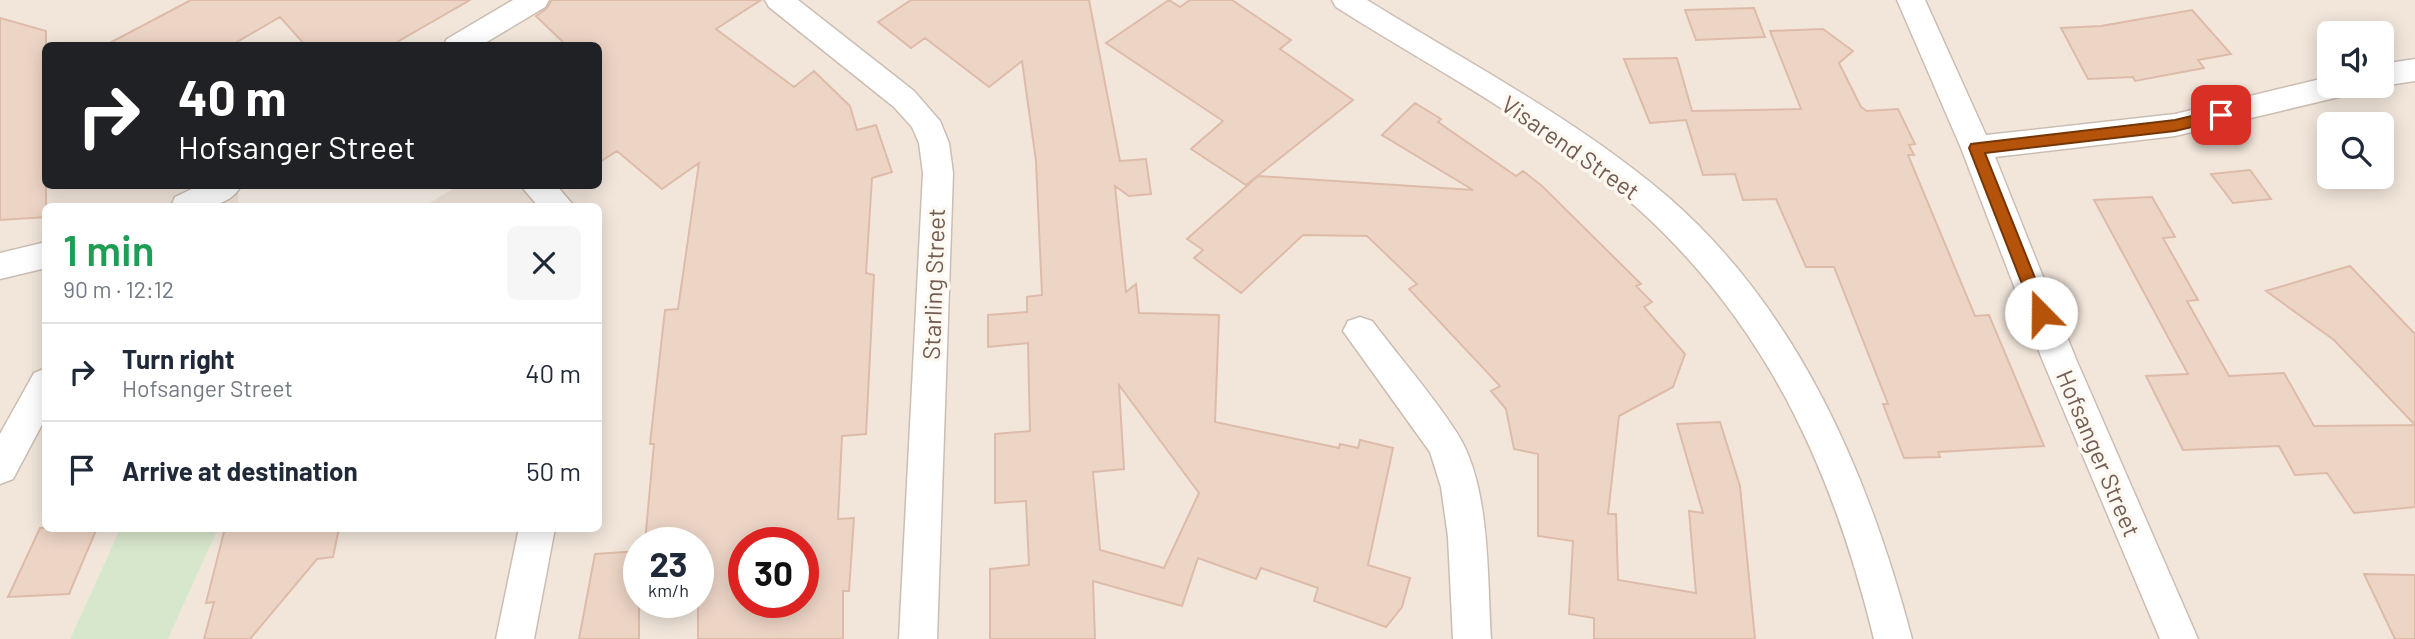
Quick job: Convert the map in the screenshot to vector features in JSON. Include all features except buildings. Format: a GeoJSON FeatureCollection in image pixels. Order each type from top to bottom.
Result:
{"type":"FeatureCollection","features":[{"type":"Feature","properties":{"kind":"street"},"geometry":{"type":"LineString","coordinates":[[464,42],[535,0]]}},
{"type":"Feature","properties":{"kind":"street","name":"Starling Street"},"geometry":{"type":"LineString","coordinates":[[779,0],[904,99],[925,121],[934,143],[938,173],[918,639]]}},
{"type":"Feature","properties":{"kind":"street","name":"Visarend Street"},"geometry":{"type":"LineString","coordinates":[[1346,0],[1602,162],[1664,213],[1723,275],[1790,368],[1823,429],[1856,503],[1894,639]]}},
{"type":"Feature","properties":{"kind":"street","name":"Hofsanger Street"},"geometry":{"type":"LineString","coordinates":[[1910,0],[1976,148],[2059,359],[2179,639]]}},
{"type":"Feature","properties":{"kind":"street"},"geometry":{"type":"LineString","coordinates":[[2394,73],[2415,70]]}},
{"type":"Feature","properties":{"kind":"street"},"geometry":{"type":"LineString","coordinates":[[1976,148],[2175,125],[2317,91]]}},
{"type":"Feature","properties":{"kind":"street"},"geometry":{"type":"LineString","coordinates":[[192,203],[219,189]]}},
{"type":"Feature","properties":{"kind":"street"},"geometry":{"type":"LineString","coordinates":[[540,189],[555,203]]}},
{"type":"Feature","properties":{"kind":"street"},"geometry":{"type":"LineString","coordinates":[[0,266],[42,257]]}},
{"type":"Feature","properties":{"kind":"street"},"geometry":{"type":"LineString","coordinates":[[1360,331],[1445,445],[1459,487],[1466,537],[1472,639]]}},
{"type":"Feature","properties":{"kind":"street"},"geometry":{"type":"LineString","coordinates":[[0,468],[42,390]]}},
{"type":"Feature","properties":{"kind":"street"},"geometry":{"type":"LineString","coordinates":[[515,639],[536,532]]}},
{"type":"Feature","properties":{"kind":"shaded area"},"geometry":{"type":"Polygon","coordinates":[[[0,0],[2415,0],[2415,639],[168,639],[217,532],[602,532],[602,203],[429,203],[453,189],[602,189],[602,42],[42,42],[42,189],[237,189],[239,203],[42,203],[42,532],[119,532],[70,639],[0,639],[0,0]]]}},
{"type":"Feature","properties":{"kind":"green space"},"geometry":{"type":"Polygon","coordinates":[[[119,532],[217,532],[168,639],[70,639],[119,532]]]}},
{"type":"Feature","properties":{"kind":"route"},"geometry":{"type":"LineString","coordinates":[[2041,313],[1976,148],[2175,125],[2221,115]]}}]}
